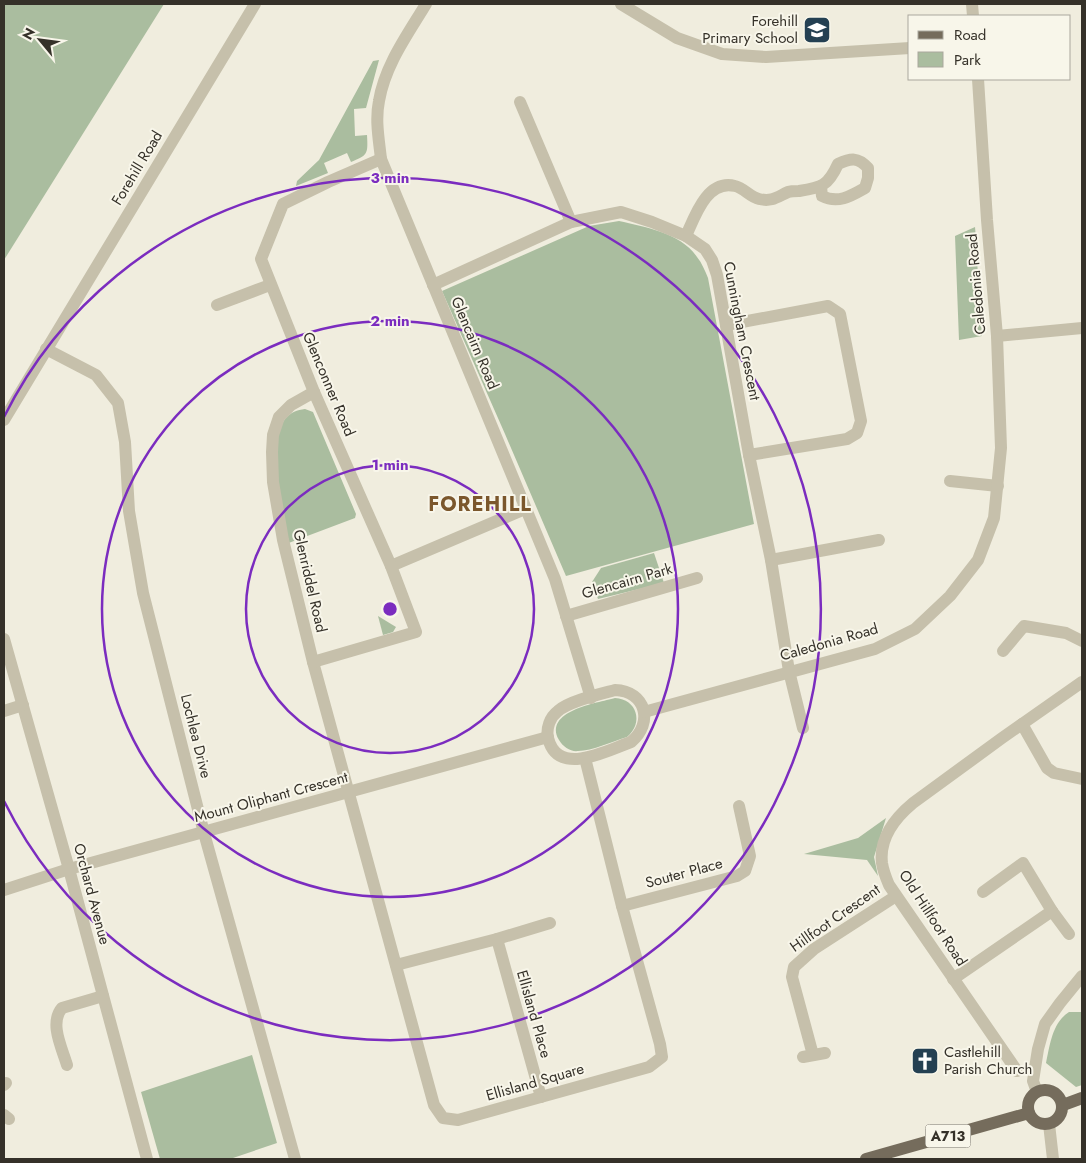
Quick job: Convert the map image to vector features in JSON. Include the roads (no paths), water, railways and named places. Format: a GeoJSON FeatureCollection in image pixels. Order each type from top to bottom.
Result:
{"type":"FeatureCollection","features":[{"type":"Feature","properties":{"kind":"main road"},"geometry":{"type":"LineString","coordinates":[[1045,1090],[1054,1092],[1060,1097],[1063,1105],[1061,1115],[1050,1124],[1037,1123],[1028,1113],[1028,1103],[1033,1094],[1037,1092],[1045,1090]]}},
{"type":"Feature","properties":{"kind":"main road"},"geometry":{"type":"LineString","coordinates":[[1063,1105],[1082,1098]]}},
{"type":"Feature","properties":{"kind":"main road","name":"A713"},"geometry":{"type":"LineString","coordinates":[[866,1159],[1028,1113]]}},
{"type":"Feature","properties":{"kind":"street","name":"Forehill Road"},"geometry":{"type":"LineString","coordinates":[[4,420],[255,4]]}},
{"type":"Feature","properties":{"kind":"street","name":"Glencairn Road"},"geometry":{"type":"LineString","coordinates":[[426,4],[398,50],[387,75],[379,101],[377,130],[381,159],[555,578],[591,698]]}},
{"type":"Feature","properties":{"kind":"street"},"geometry":{"type":"LineString","coordinates":[[621,4],[678,38],[722,54],[766,57],[908,48]]}},
{"type":"Feature","properties":{"kind":"street","name":"Caledonia Road"},"geometry":{"type":"LineString","coordinates":[[644,712],[789,671],[876,649],[914,629],[950,596],[978,560],[994,518],[1001,448],[997,336],[978,80]]}},
{"type":"Feature","properties":{"kind":"street"},"geometry":{"type":"LineString","coordinates":[[520,102],[570,222]]}},
{"type":"Feature","properties":{"kind":"street","name":"Glenconner Road"},"geometry":{"type":"LineString","coordinates":[[313,662],[416,632],[391,566],[314,392],[261,259],[283,204],[381,159]]}},
{"type":"Feature","properties":{"kind":"street"},"geometry":{"type":"LineString","coordinates":[[686,236],[698,210],[711,192],[723,185],[737,186],[757,199],[770,200],[780,198],[788,192],[820,188]]}},
{"type":"Feature","properties":{"kind":"street","name":"Cunningham Crescent"},"geometry":{"type":"LineString","coordinates":[[433,285],[570,222],[621,212],[686,236],[705,250],[712,260],[726,326],[749,454],[771,560],[789,671],[802,728]]}},
{"type":"Feature","properties":{"kind":"street"},"geometry":{"type":"LineString","coordinates":[[217,305],[270,285]]}},
{"type":"Feature","properties":{"kind":"street"},"geometry":{"type":"LineString","coordinates":[[726,326],[828,306],[840,314],[861,421],[857,433],[847,439],[749,454]]}},
{"type":"Feature","properties":{"kind":"street"},"geometry":{"type":"LineString","coordinates":[[997,336],[1082,328]]}},
{"type":"Feature","properties":{"kind":"street","name":"Lochlea Drive"},"geometry":{"type":"LineString","coordinates":[[46,349],[96,375],[118,402],[125,442],[129,511],[143,593],[204,833],[295,1159]]}},
{"type":"Feature","properties":{"kind":"street","name":"Glenriddel Road"},"geometry":{"type":"LineString","coordinates":[[314,392],[291,405],[279,417],[273,435],[273,482],[283,540],[313,662],[349,793]]}},
{"type":"Feature","properties":{"kind":"street"},"geometry":{"type":"LineString","coordinates":[[950,481],[998,486]]}},
{"type":"Feature","properties":{"kind":"street"},"geometry":{"type":"LineString","coordinates":[[391,566],[525,509]]}},
{"type":"Feature","properties":{"kind":"street"},"geometry":{"type":"LineString","coordinates":[[771,560],[879,540]]}},
{"type":"Feature","properties":{"kind":"street","name":"Glencairn Park"},"geometry":{"type":"LineString","coordinates":[[566,616],[696,578]]}},
{"type":"Feature","properties":{"kind":"street"},"geometry":{"type":"LineString","coordinates":[[1003,650],[1024,626],[1066,633],[1082,641]]}},
{"type":"Feature","properties":{"kind":"street","name":"Orchard Avenue"},"geometry":{"type":"LineString","coordinates":[[4,639],[69,869],[147,1159]]}},
{"type":"Feature","properties":{"kind":"street","name":"Old Hillfoot Road"},"geometry":{"type":"LineString","coordinates":[[1017,1071],[889,886],[882,862],[884,842],[889,828],[913,803],[1082,682]]}},
{"type":"Feature","properties":{"kind":"street"},"geometry":{"type":"LineString","coordinates":[[615,690],[627,692],[638,700],[644,712],[644,723],[631,742],[585,758],[571,760],[560,755],[552,747],[548,738],[549,723],[557,711],[568,705],[591,698],[615,690]]}},
{"type":"Feature","properties":{"kind":"street"},"geometry":{"type":"LineString","coordinates":[[4,711],[23,705]]}},
{"type":"Feature","properties":{"kind":"street"},"geometry":{"type":"LineString","coordinates":[[1022,724],[1046,768],[1054,773],[1082,779]]}},
{"type":"Feature","properties":{"kind":"street","name":"Mount Oliphant Crescent"},"geometry":{"type":"LineString","coordinates":[[4,890],[69,869],[548,738]]}},
{"type":"Feature","properties":{"kind":"street","name":"Ellisland Square"},"geometry":{"type":"LineString","coordinates":[[349,793],[434,1105],[443,1118],[458,1120],[649,1067],[662,1057],[585,758]]}},
{"type":"Feature","properties":{"kind":"street","name":"Souter Place"},"geometry":{"type":"LineString","coordinates":[[622,906],[737,876],[746,871],[750,856],[739,806]]}},
{"type":"Feature","properties":{"kind":"street"},"geometry":{"type":"LineString","coordinates":[[983,892],[1022,863],[1069,934]]}},
{"type":"Feature","properties":{"kind":"street","name":"Hillfoot Crescent"},"geometry":{"type":"LineString","coordinates":[[814,1055],[792,977],[794,967],[814,949],[896,896]]}},
{"type":"Feature","properties":{"kind":"street"},"geometry":{"type":"LineString","coordinates":[[953,979],[1052,911]]}},
{"type":"Feature","properties":{"kind":"street"},"geometry":{"type":"LineString","coordinates":[[396,965],[550,923]]}},
{"type":"Feature","properties":{"kind":"street","name":"Ellisland Place"},"geometry":{"type":"LineString","coordinates":[[496,939],[541,1097]]}},
{"type":"Feature","properties":{"kind":"street"},"geometry":{"type":"LineString","coordinates":[[1037,1092],[1033,1081],[1038,1048],[1045,1024],[1082,976]]}},
{"type":"Feature","properties":{"kind":"street"},"geometry":{"type":"LineString","coordinates":[[67,1065],[56,1026],[58,1013],[62,1008],[103,996]]}},
{"type":"Feature","properties":{"kind":"street"},"geometry":{"type":"LineString","coordinates":[[1050,1124],[1053,1159]]}},
{"type":"Feature","properties":{"kind":"place","name":"Forehill Primary School"},"geometry":{"type":"Point","coordinates":[817,30]}},
{"type":"Feature","properties":{"kind":"place","name":"Castlehill Parish Church"},"geometry":{"type":"Point","coordinates":[925,1061]}},
{"type":"Feature","properties":{"kind":"district","name":"FOREHILL"},"geometry":{"type":"Point","coordinates":[480,504]}}]}
